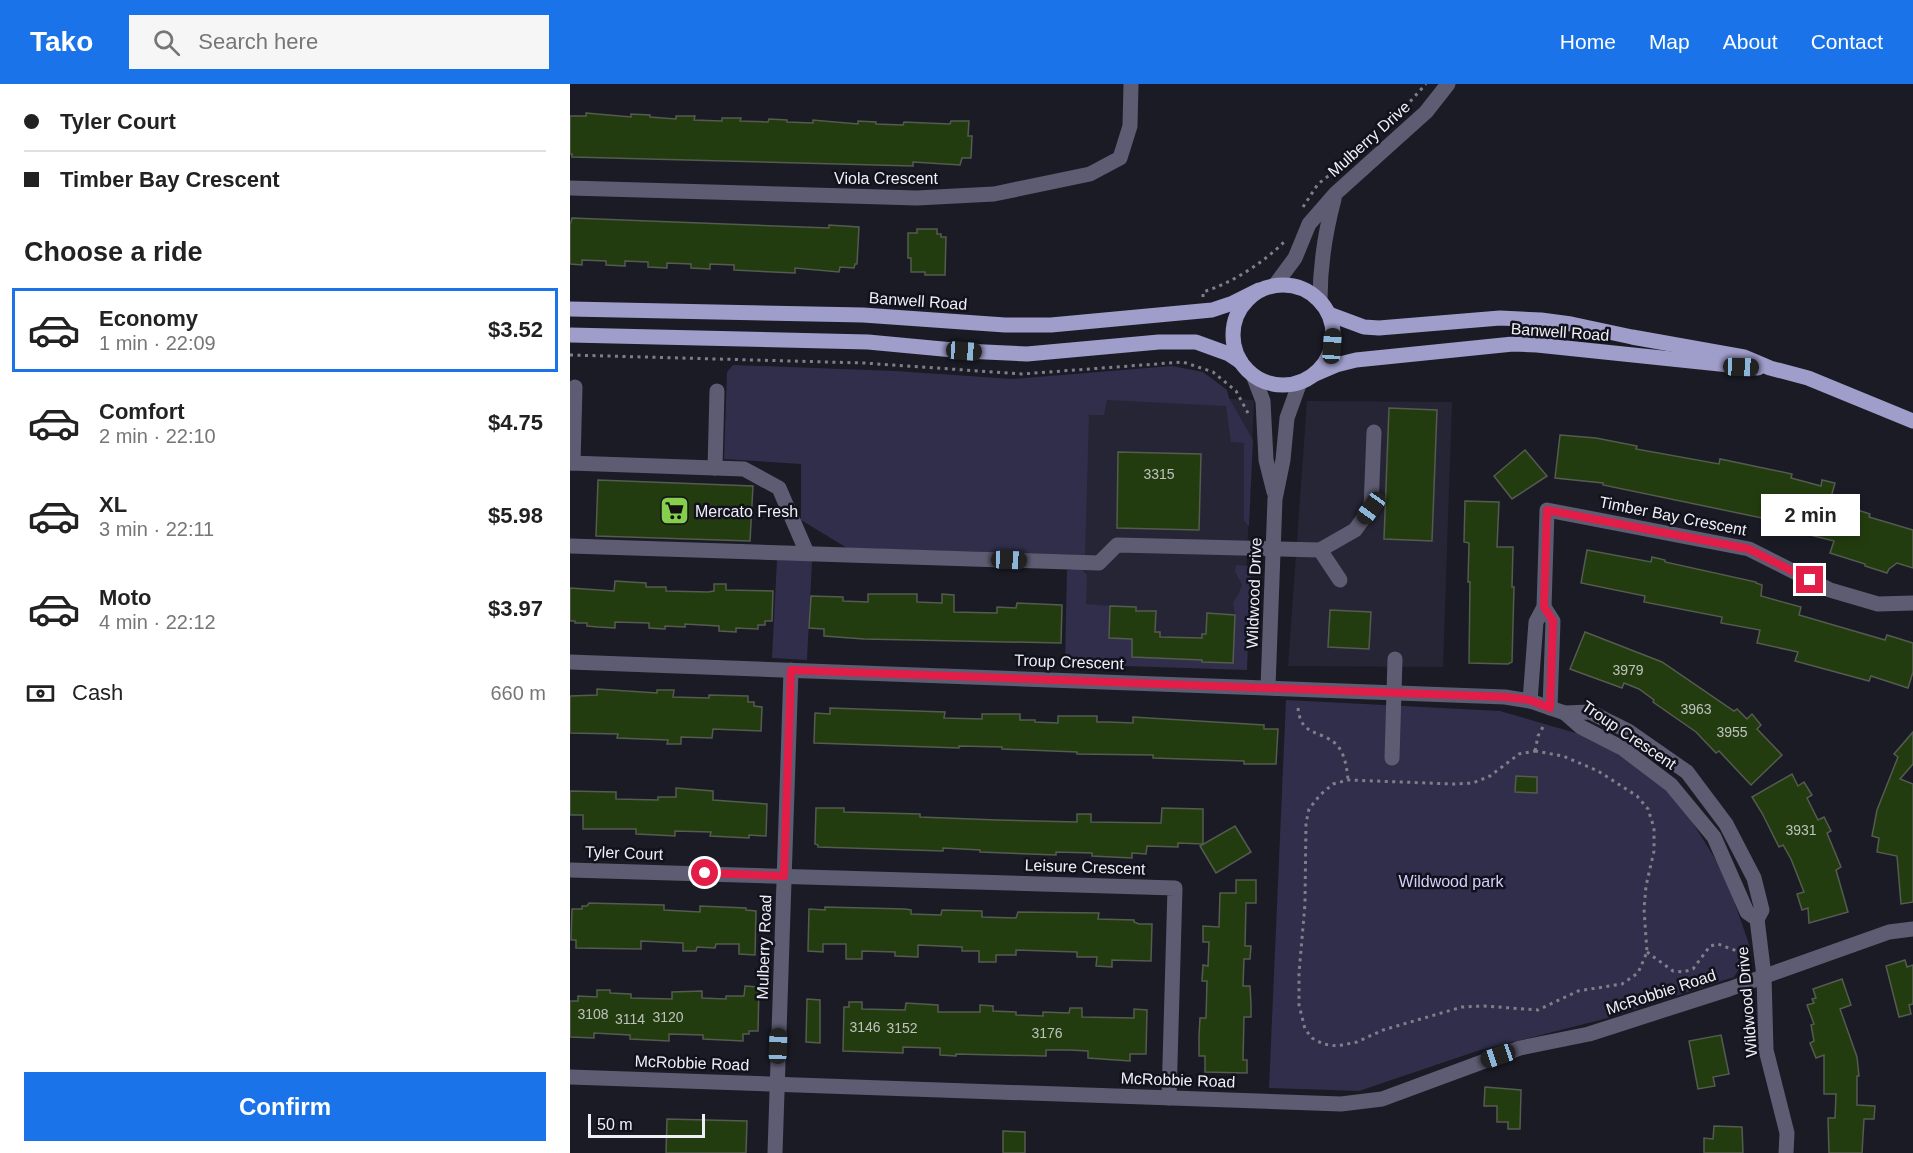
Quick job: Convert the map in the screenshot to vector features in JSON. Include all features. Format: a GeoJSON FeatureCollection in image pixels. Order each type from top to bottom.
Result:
{"type":"FeatureCollection","features":[{"type":"Feature","properties":{"kind":"main road"},"geometry":{"type":"LineString","coordinates":[[1275,285],[1291,285],[1307,290],[1320,300],[1329,314],[1333,330],[1332,346],[1326,362],[1315,374],[1300,382],[1284,385],[1267,382],[1253,375],[1242,362],[1235,347],[1233,331],[1237,315],[1246,301],[1259,290],[1275,285]]}},
{"type":"Feature","properties":{"kind":"main road","name":"Banwell Road"},"geometry":{"type":"LineString","coordinates":[[570,309],[863,315],[996,324],[1052,325],[1212,310],[1259,290]]}},
{"type":"Feature","properties":{"kind":"main road","name":"Banwell Road"},"geometry":{"type":"LineString","coordinates":[[1329,314],[1364,327],[1379,328],[1500,318],[1551,321],[1744,357],[1770,368],[1808,378],[1913,421]]}},
{"type":"Feature","properties":{"kind":"main road"},"geometry":{"type":"LineString","coordinates":[[570,336],[868,342],[996,354],[1027,354],[1159,342],[1196,342],[1220,350],[1242,362]]}},
{"type":"Feature","properties":{"kind":"main road","name":"Banwell Road"},"geometry":{"type":"LineString","coordinates":[[1315,374],[1356,360],[1513,344],[1770,368]]}},
{"type":"Feature","properties":{"kind":"street","name":"Viola Crescent"},"geometry":{"type":"LineString","coordinates":[[570,188],[917,198],[994,194],[1090,174],[1120,158],[1130,126],[1131,84]]}},
{"type":"Feature","properties":{"kind":"street","name":"Mulberry Drive"},"geometry":{"type":"LineString","coordinates":[[1275,285],[1295,258],[1309,224],[1336,193],[1426,112],[1448,84]]}},
{"type":"Feature","properties":{"kind":"street","name":"Mulberry Drive"},"geometry":{"type":"LineString","coordinates":[[1320,300],[1323,242],[1336,193]]}},
{"type":"Feature","properties":{"kind":"street","name":"Wildwood Drive"},"geometry":{"type":"LineString","coordinates":[[1253,375],[1263,401],[1266,460],[1275,499]]}},
{"type":"Feature","properties":{"kind":"street","name":"Wildwood Drive"},"geometry":{"type":"LineString","coordinates":[[1268,687],[1275,499],[1283,460],[1287,418],[1300,382]]}},
{"type":"Feature","properties":{"kind":"street"},"geometry":{"type":"LineString","coordinates":[[575,387],[571,463],[744,469],[779,488],[807,554]]}},
{"type":"Feature","properties":{"kind":"street"},"geometry":{"type":"LineString","coordinates":[[715,468],[717,391]]}},
{"type":"Feature","properties":{"kind":"street"},"geometry":{"type":"LineString","coordinates":[[570,546],[1099,563],[1117,544],[1320,550],[1355,530],[1371,508],[1374,432]]}},
{"type":"Feature","properties":{"kind":"street","name":"Timber Bay Crescent"},"geometry":{"type":"LineString","coordinates":[[1530,700],[1536,622],[1544,607],[1547,510],[1749,549],[1830,590],[1878,604],[1913,603]]}},
{"type":"Feature","properties":{"kind":"street"},"geometry":{"type":"LineString","coordinates":[[1320,550],[1340,580]]}},
{"type":"Feature","properties":{"kind":"street","name":"Timber Bay Crescent"},"geometry":{"type":"LineString","coordinates":[[1544,607],[1553,621],[1558,710]]}},
{"type":"Feature","properties":{"kind":"street"},"geometry":{"type":"LineString","coordinates":[[1392,758],[1395,659]]}},
{"type":"Feature","properties":{"kind":"street","name":"Troup Crescent"},"geometry":{"type":"LineString","coordinates":[[570,662],[1268,687],[1530,700],[1558,710],[1581,727],[1622,748],[1671,785],[1714,837],[1747,912],[1757,919]]}},
{"type":"Feature","properties":{"kind":"street","name":"Mulberry Road"},"geometry":{"type":"LineString","coordinates":[[775,1153],[791,670]]}},
{"type":"Feature","properties":{"kind":"street","name":"Tyler Court"},"geometry":{"type":"LineString","coordinates":[[570,870],[784,876]]}},
{"type":"Feature","properties":{"kind":"street","name":"Leisure Crescent"},"geometry":{"type":"LineString","coordinates":[[784,876],[1175,888],[1169,1098]]}},
{"type":"Feature","properties":{"kind":"street","name":"Wildwood Drive"},"geometry":{"type":"LineString","coordinates":[[1757,919],[1764,976],[1766,1050],[1786,1133],[1786,1153]]}},
{"type":"Feature","properties":{"kind":"street"},"geometry":{"type":"LineString","coordinates":[[1764,976],[1888,932],[1913,929]]}},
{"type":"Feature","properties":{"kind":"street","name":"McRobbie Road"},"geometry":{"type":"LineString","coordinates":[[570,1077],[1341,1104],[1382,1099],[1433,1078],[1520,1048],[1589,1034],[1764,976]]}},
{"type":"Feature","properties":{"kind":"path"},"geometry":{"type":"LineString","coordinates":[[570,355],[864,363],[1022,374],[1183,362],[1213,372],[1236,391],[1251,421]]}},
{"type":"Feature","properties":{"kind":"path"},"geometry":{"type":"LineString","coordinates":[[1298,708],[1299,719],[1305,728],[1336,744],[1342,752],[1348,780]]}},
{"type":"Feature","properties":{"kind":"path"},"geometry":{"type":"LineString","coordinates":[[1535,751],[1538,736],[1544,725]]}},
{"type":"Feature","properties":{"kind":"path"},"geometry":{"type":"LineString","coordinates":[[1535,751],[1563,756],[1598,771],[1636,796],[1648,809],[1654,828],[1654,851],[1646,886],[1644,909],[1647,952],[1638,973],[1622,984],[1578,991],[1538,1010],[1484,1006],[1462,1007],[1383,1030],[1357,1042],[1337,1046],[1323,1044],[1312,1038],[1305,1029],[1299,1005],[1299,973],[1305,904],[1306,823],[1309,809],[1320,795],[1333,784],[1348,780],[1473,783],[1490,776],[1519,754],[1535,751]]}},
{"type":"Feature","properties":{"kind":"path"},"geometry":{"type":"LineString","coordinates":[[1647,952],[1673,971],[1683,972],[1693,969],[1710,946],[1718,944],[1737,951],[1747,951]]}},
{"type":"Feature","properties":{"kind":"shaded area"},"geometry":{"type":"Polygon","coordinates":[[[1079,392],[1254,400],[1242,666],[1067,659],[1079,392]]]}},
{"type":"Feature","properties":{"kind":"shaded area"},"geometry":{"type":"Polygon","coordinates":[[[1307,401],[1452,402],[1443,667],[1288,666],[1307,401]]]}},
{"type":"Feature","properties":{"kind":"green space"},"geometry":{"type":"Polygon","coordinates":[[[733,365],[895,371],[1013,379],[1172,366],[1203,372],[1227,390],[1229,398],[1253,440],[1249,526],[1244,521],[1244,443],[1231,442],[1226,406],[1107,400],[1104,415],[1089,415],[1085,555],[847,548],[801,520],[801,464],[724,459],[727,372],[733,365]]]}},
{"type":"Feature","properties":{"kind":"green space"},"geometry":{"type":"Polygon","coordinates":[[[777,560],[812,561],[807,660],[772,658],[777,560]]]}},
{"type":"Feature","properties":{"kind":"green space"},"geometry":{"type":"Polygon","coordinates":[[[1236,565],[1251,566],[1247,670],[1065,664],[1067,570],[1081,569],[1087,575],[1086,604],[1110,606],[1109,638],[1132,639],[1132,657],[1232,663],[1235,615],[1233,602],[1242,585],[1235,571],[1236,565]]]}},
{"type":"Feature","properties":{"kind":"green space","name":"Wildwood park"},"geometry":{"type":"Polygon","coordinates":[[[1286,700],[1500,711],[1596,739],[1677,797],[1725,875],[1751,950],[1734,977],[1604,1019],[1477,1051],[1359,1091],[1269,1088],[1286,700]]]}},
{"type":"Feature","properties":{"kind":"building"},"geometry":{"type":"Polygon","coordinates":[[[586,113],[631,117],[631,114],[650,115],[650,117],[676,119],[676,116],[695,116],[694,120],[722,121],[722,118],[741,118],[740,121],[768,122],[769,119],[813,123],[813,120],[858,124],[858,121],[903,125],[904,122],[950,124],[951,121],[969,121],[968,136],[972,136],[971,158],[962,158],[960,165],[913,162],[913,166],[572,157],[570,154],[570,116],[586,116],[586,113]]]}},
{"type":"Feature","properties":{"kind":"building"},"geometry":{"type":"Polygon","coordinates":[[[572,218],[829,228],[829,225],[859,227],[857,264],[854,268],[840,267],[839,272],[795,268],[795,273],[734,270],[734,265],[710,264],[710,269],[691,268],[691,264],[667,263],[667,268],[648,267],[648,262],[625,261],[625,266],[606,265],[606,261],[582,260],[582,265],[570,264],[572,218]]]}},
{"type":"Feature","properties":{"kind":"building"},"geometry":{"type":"Polygon","coordinates":[[[917,229],[937,229],[937,234],[946,237],[945,275],[911,272],[911,258],[908,258],[908,233],[917,233],[917,229]]]}},
{"type":"Feature","properties":{"kind":"building"},"geometry":{"type":"Polygon","coordinates":[[[1389,408],[1437,410],[1432,541],[1384,539],[1389,408]]]}},
{"type":"Feature","properties":{"kind":"building"},"geometry":{"type":"Polygon","coordinates":[[[1560,435],[1596,438],[1637,446],[1636,449],[1719,464],[1720,459],[1792,474],[1791,478],[1821,486],[1822,480],[1835,483],[1830,501],[1870,514],[1869,517],[1913,530],[1913,568],[1897,563],[1887,573],[1865,566],[1865,564],[1830,553],[1834,541],[1794,531],[1796,525],[1603,485],[1603,483],[1555,478],[1560,435]]]}},
{"type":"Feature","properties":{"kind":"building"},"geometry":{"type":"Polygon","coordinates":[[[1525,450],[1547,476],[1512,499],[1494,476],[1525,450]]]}},
{"type":"Feature","properties":{"kind":"building"},"geometry":{"type":"Polygon","coordinates":[[[1118,452],[1201,454],[1199,530],[1117,528],[1118,452]]]}},
{"type":"Feature","properties":{"kind":"building","name":"Mercato Fresh"},"geometry":{"type":"Polygon","coordinates":[[[598,480],[753,486],[750,541],[596,536],[598,480]]]}},
{"type":"Feature","properties":{"kind":"building"},"geometry":{"type":"Polygon","coordinates":[[[1465,501],[1499,502],[1497,547],[1513,547],[1512,662],[1508,664],[1469,663],[1470,582],[1468,582],[1469,543],[1464,542],[1465,501]]]}},
{"type":"Feature","properties":{"kind":"building"},"geometry":{"type":"Polygon","coordinates":[[[1587,550],[1651,562],[1652,557],[1665,560],[1665,562],[1756,582],[1762,585],[1761,596],[1801,607],[1799,615],[1885,640],[1887,635],[1913,643],[1913,672],[1908,688],[1871,676],[1869,681],[1795,661],[1798,652],[1757,643],[1760,630],[1721,623],[1722,617],[1644,602],[1645,596],[1581,583],[1587,550]]]}},
{"type":"Feature","properties":{"kind":"building"},"geometry":{"type":"Polygon","coordinates":[[[615,581],[646,583],[646,587],[666,587],[666,591],[708,592],[714,591],[714,584],[726,584],[726,590],[773,591],[772,621],[765,621],[765,625],[758,625],[758,629],[736,628],[736,632],[719,631],[719,626],[685,624],[685,627],[665,626],[665,629],[649,628],[649,623],[615,622],[615,628],[587,626],[587,623],[570,621],[570,588],[614,591],[615,581]]]}},
{"type":"Feature","properties":{"kind":"building"},"geometry":{"type":"Polygon","coordinates":[[[868,594],[917,594],[917,602],[942,603],[942,594],[954,595],[954,612],[997,613],[997,607],[1016,608],[1017,603],[1062,605],[1061,643],[864,639],[824,636],[824,629],[809,628],[811,596],[843,597],[843,601],[868,602],[868,594]]]}},
{"type":"Feature","properties":{"kind":"building"},"geometry":{"type":"Polygon","coordinates":[[[1110,606],[1136,607],[1136,611],[1156,611],[1155,632],[1160,632],[1160,637],[1202,638],[1202,634],[1206,634],[1207,613],[1235,615],[1233,663],[1132,657],[1132,639],[1109,638],[1110,606]]]}},
{"type":"Feature","properties":{"kind":"building"},"geometry":{"type":"Polygon","coordinates":[[[1330,610],[1371,612],[1369,649],[1328,647],[1330,610]]]}},
{"type":"Feature","properties":{"kind":"building"},"geometry":{"type":"Polygon","coordinates":[[[1585,632],[1662,662],[1734,711],[1737,709],[1747,719],[1752,714],[1761,725],[1757,729],[1782,755],[1751,785],[1719,751],[1716,753],[1696,732],[1653,702],[1654,700],[1639,689],[1624,683],[1622,688],[1570,669],[1585,632]]]}},
{"type":"Feature","properties":{"kind":"building"},"geometry":{"type":"Polygon","coordinates":[[[597,689],[657,693],[657,690],[674,690],[673,697],[748,696],[748,702],[754,702],[754,706],[762,707],[761,731],[713,729],[712,738],[681,737],[681,744],[667,744],[668,740],[617,738],[618,734],[570,733],[570,696],[597,695],[597,689]]]}},
{"type":"Feature","properties":{"kind":"building"},"geometry":{"type":"Polygon","coordinates":[[[830,708],[945,712],[944,718],[982,719],[982,714],[1020,714],[1020,720],[1058,723],[1058,716],[1097,716],[1097,722],[1133,723],[1133,717],[1264,725],[1264,729],[1278,729],[1276,764],[1153,758],[1153,755],[1077,754],[1077,752],[1002,749],[1002,747],[959,746],[959,748],[814,743],[815,713],[830,714],[830,708]]]}},
{"type":"Feature","properties":{"kind":"building"},"geometry":{"type":"Polygon","coordinates":[[[1913,732],[1913,764],[1900,779],[1913,784],[1913,902],[1901,904],[1897,856],[1877,852],[1879,838],[1872,836],[1877,810],[1898,757],[1894,754],[1913,732]]]}},
{"type":"Feature","properties":{"kind":"building"},"geometry":{"type":"Polygon","coordinates":[[[1792,774],[1798,786],[1804,782],[1812,795],[1807,798],[1818,820],[1824,817],[1831,831],[1827,833],[1841,867],[1836,870],[1848,912],[1809,923],[1808,908],[1802,910],[1797,894],[1804,892],[1791,859],[1783,845],[1779,847],[1752,797],[1792,774]]]}},
{"type":"Feature","properties":{"kind":"building"},"geometry":{"type":"Polygon","coordinates":[[[1516,776],[1537,777],[1537,793],[1515,792],[1516,776]]]}},
{"type":"Feature","properties":{"kind":"building"},"geometry":{"type":"Polygon","coordinates":[[[676,788],[713,791],[713,800],[767,804],[766,836],[749,835],[749,838],[710,836],[711,832],[675,831],[675,836],[636,834],[636,829],[583,829],[583,815],[570,815],[570,791],[616,792],[616,799],[658,800],[658,797],[676,797],[676,788]]]}},
{"type":"Feature","properties":{"kind":"building"},"geometry":{"type":"Polygon","coordinates":[[[816,808],[844,808],[844,812],[920,814],[920,817],[1077,822],[1077,814],[1091,814],[1091,822],[1161,823],[1162,808],[1203,809],[1203,844],[1178,843],[1178,847],[1147,846],[1146,854],[1132,853],[1132,858],[1092,856],[1092,853],[1056,852],[1056,855],[943,848],[943,851],[818,847],[815,844],[816,808]]]}},
{"type":"Feature","properties":{"kind":"building"},"geometry":{"type":"Polygon","coordinates":[[[1235,826],[1251,852],[1216,873],[1200,846],[1235,826]]]}},
{"type":"Feature","properties":{"kind":"building"},"geometry":{"type":"Polygon","coordinates":[[[1236,880],[1256,880],[1256,903],[1246,903],[1245,946],[1251,946],[1250,959],[1244,959],[1243,986],[1250,986],[1251,1004],[1251,1017],[1244,1017],[1243,1060],[1247,1060],[1247,1073],[1205,1072],[1205,1056],[1199,1056],[1199,1036],[1200,1018],[1206,1018],[1207,981],[1202,981],[1203,965],[1208,966],[1209,942],[1203,942],[1203,926],[1219,927],[1220,893],[1236,893],[1236,880]]]}},
{"type":"Feature","properties":{"kind":"building"},"geometry":{"type":"Polygon","coordinates":[[[589,903],[664,905],[664,910],[700,912],[700,906],[746,908],[746,910],[756,911],[755,955],[739,954],[739,944],[716,944],[715,948],[697,947],[696,951],[683,951],[683,943],[641,941],[641,949],[576,948],[576,940],[571,940],[572,909],[582,909],[582,906],[587,906],[589,903]]]}},
{"type":"Feature","properties":{"kind":"building"},"geometry":{"type":"Polygon","coordinates":[[[825,907],[905,909],[911,910],[911,914],[941,915],[942,910],[982,911],[982,917],[1016,918],[1018,912],[1099,913],[1098,919],[1134,920],[1139,924],[1152,924],[1151,961],[1112,960],[1112,967],[1096,966],[1097,957],[1077,957],[1077,952],[1016,950],[1016,955],[996,955],[996,962],[979,962],[979,951],[962,951],[962,947],[918,945],[918,957],[895,956],[895,952],[862,951],[862,959],[846,959],[846,944],[823,944],[823,952],[808,951],[809,909],[825,910],[825,907]]]}},
{"type":"Feature","properties":{"kind":"building"},"geometry":{"type":"Polygon","coordinates":[[[1905,960],[1907,967],[1913,965],[1913,1004],[1909,1005],[1911,1014],[1899,1017],[1886,966],[1905,960]]]}},
{"type":"Feature","properties":{"kind":"building"},"geometry":{"type":"Polygon","coordinates":[[[1842,979],[1851,1005],[1840,1009],[1857,1057],[1859,1076],[1857,1076],[1857,1105],[1875,1106],[1874,1119],[1864,1119],[1862,1153],[1829,1153],[1828,1118],[1835,1118],[1836,1094],[1824,1094],[1824,1055],[1816,1058],[1810,1043],[1814,1041],[1811,1025],[1814,1024],[1807,1005],[1814,1003],[1812,999],[1816,998],[1813,989],[1842,979]]]}},
{"type":"Feature","properties":{"kind":"building"},"geometry":{"type":"Polygon","coordinates":[[[745,986],[759,987],[758,1031],[743,1034],[743,1041],[703,1039],[703,1035],[669,1034],[669,1041],[630,1039],[630,1035],[594,1033],[594,1038],[570,1037],[570,1001],[578,1001],[578,996],[597,997],[597,990],[631,994],[631,998],[672,999],[672,992],[702,991],[702,998],[726,999],[726,996],[744,996],[745,986]]]}},
{"type":"Feature","properties":{"kind":"building"},"geometry":{"type":"Polygon","coordinates":[[[807,999],[820,1000],[820,1043],[806,1042],[807,999]]]}},
{"type":"Feature","properties":{"kind":"building"},"geometry":{"type":"Polygon","coordinates":[[[849,1002],[862,1002],[862,1009],[905,1010],[906,1003],[938,1005],[938,1012],[980,1012],[980,1005],[993,1006],[993,1011],[1043,1016],[1043,1012],[1069,1013],[1070,1008],[1082,1008],[1082,1017],[1134,1018],[1134,1009],[1147,1010],[1146,1054],[1130,1054],[1130,1061],[1088,1058],[1088,1051],[1070,1050],[1046,1050],[1046,1056],[940,1055],[940,1048],[903,1047],[903,1053],[843,1051],[844,1007],[849,1007],[849,1002]]]}},
{"type":"Feature","properties":{"kind":"building"},"geometry":{"type":"Polygon","coordinates":[[[1721,1035],[1729,1074],[1713,1077],[1715,1086],[1698,1089],[1689,1041],[1721,1035]]]}},
{"type":"Feature","properties":{"kind":"building"},"geometry":{"type":"Polygon","coordinates":[[[1485,1087],[1521,1090],[1520,1129],[1508,1129],[1508,1122],[1497,1122],[1497,1106],[1484,1106],[1485,1087]]]}},
{"type":"Feature","properties":{"kind":"building"},"geometry":{"type":"Polygon","coordinates":[[[667,1119],[747,1121],[746,1153],[666,1153],[667,1119]]]}},
{"type":"Feature","properties":{"kind":"building"},"geometry":{"type":"Polygon","coordinates":[[[1714,1126],[1742,1127],[1743,1153],[1704,1153],[1704,1138],[1713,1139],[1714,1126]]]}},
{"type":"Feature","properties":{"kind":"building"},"geometry":{"type":"Polygon","coordinates":[[[1003,1131],[1025,1132],[1025,1153],[1003,1153],[1003,1131]]]}},
{"type":"Feature","properties":{"kind":"place","name":"Mercato Fresh"},"geometry":{"type":"Point","coordinates":[674,511]}},
{"type":"Feature","properties":{"kind":"route"},"geometry":{"type":"LineString","coordinates":[[705,873],[784,876],[791,670],[1505,697],[1530,700],[1550,708],[1553,621],[1544,607],[1547,510],[1749,549],[1810,580]]}}]}
